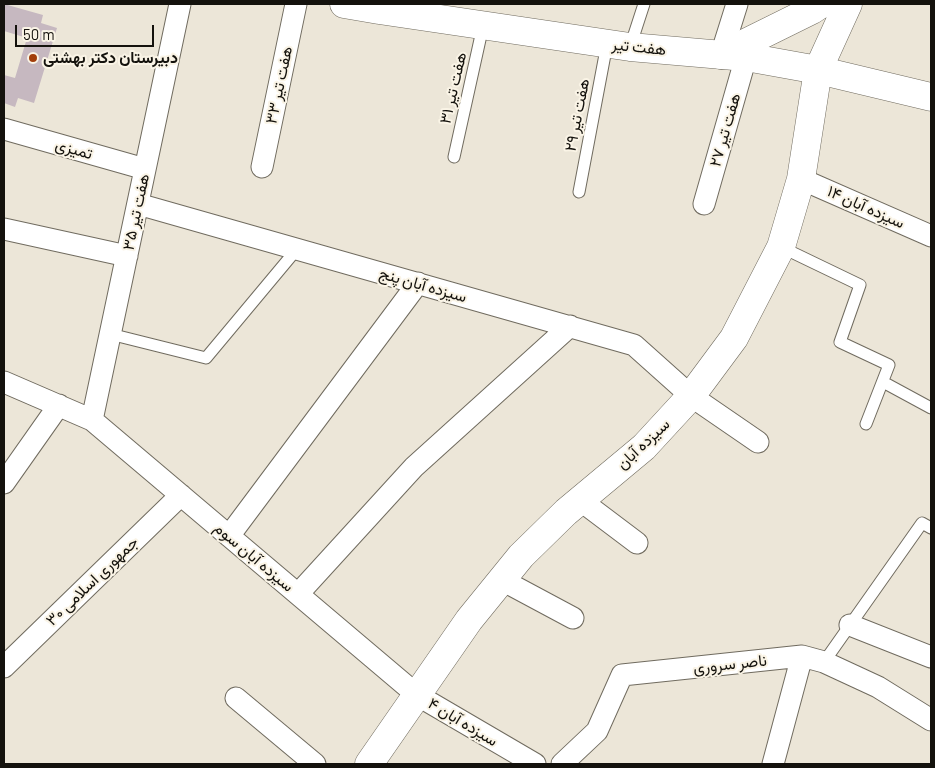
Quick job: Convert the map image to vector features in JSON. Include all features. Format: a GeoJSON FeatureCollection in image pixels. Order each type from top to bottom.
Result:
{"type":"FeatureCollection","features":[{"type":"Feature","properties":{"kind":"street","name":"هفت تیر ۳۵"},"geometry":{"type":"LineString","coordinates":[[92,420],[180,4]]}},
{"type":"Feature","properties":{"kind":"street","name":"هفت تیر ۳۳"},"geometry":{"type":"LineString","coordinates":[[262,167],[296,4]]}},
{"type":"Feature","properties":{"kind":"street","name":"هفت تیر"},"geometry":{"type":"LineString","coordinates":[[344,4],[619,46],[733,56],[818,70],[931,97]]}},
{"type":"Feature","properties":{"kind":"street","name":"هفت تیر ۲۷"},"geometry":{"type":"LineString","coordinates":[[704,204],[733,56],[738,4]]}},
{"type":"Feature","properties":{"kind":"street"},"geometry":{"type":"LineString","coordinates":[[733,56],[821,4]]}},
{"type":"Feature","properties":{"kind":"street","name":"سیزده آبان"},"geometry":{"type":"LineString","coordinates":[[369,764],[470,620],[521,556],[580,500],[644,447],[691,396],[734,338],[781,247],[801,178],[818,70],[848,4]]}},
{"type":"Feature","properties":{"kind":"street","name":"تمیزی"},"geometry":{"type":"LineString","coordinates":[[4,129],[145,170]]}},
{"type":"Feature","properties":{"kind":"street","name":"سیزده آبان ۱۴"},"geometry":{"type":"LineString","coordinates":[[801,178],[931,236]]}},
{"type":"Feature","properties":{"kind":"street","name":"سیزده آبان پنج"},"geometry":{"type":"LineString","coordinates":[[138,204],[634,345],[691,396],[758,442]]}},
{"type":"Feature","properties":{"kind":"street"},"geometry":{"type":"LineString","coordinates":[[4,229],[126,256]]}},
{"type":"Feature","properties":{"kind":"street"},"geometry":{"type":"LineString","coordinates":[[229,536],[418,283]]}},
{"type":"Feature","properties":{"kind":"street"},"geometry":{"type":"LineString","coordinates":[[298,594],[414,467],[570,326]]}},
{"type":"Feature","properties":{"kind":"street","name":"سیزده آبان سوم"},"geometry":{"type":"LineString","coordinates":[[4,382],[92,420],[417,694]]}},
{"type":"Feature","properties":{"kind":"street"},"geometry":{"type":"LineString","coordinates":[[4,483],[14,454],[59,405]]}},
{"type":"Feature","properties":{"kind":"street","name":"جمهوری اسلامی ۳۰"},"geometry":{"type":"LineString","coordinates":[[4,667],[181,495]]}},
{"type":"Feature","properties":{"kind":"street"},"geometry":{"type":"LineString","coordinates":[[580,500],[637,543]]}},
{"type":"Feature","properties":{"kind":"street"},"geometry":{"type":"LineString","coordinates":[[502,580],[573,618]]}},
{"type":"Feature","properties":{"kind":"street"},"geometry":{"type":"LineString","coordinates":[[850,625],[931,657]]}},
{"type":"Feature","properties":{"kind":"street"},"geometry":{"type":"LineString","coordinates":[[773,764],[802,656]]}},
{"type":"Feature","properties":{"kind":"street","name":"ناصر سروری"},"geometry":{"type":"LineString","coordinates":[[562,764],[597,731],[622,675],[802,656],[824,662],[878,687],[931,720]]}},
{"type":"Feature","properties":{"kind":"street","name":"سیزده آبان ۴"},"geometry":{"type":"LineString","coordinates":[[417,694],[535,764]]}},
{"type":"Feature","properties":{"kind":"street"},"geometry":{"type":"LineString","coordinates":[[236,698],[315,764]]}},
{"type":"Feature","properties":{"kind":"lane","name":"هفت تیر ۲۹"},"geometry":{"type":"LineString","coordinates":[[579,192],[619,46],[644,4]]}},
{"type":"Feature","properties":{"kind":"lane","name":"هفت تیر ۳۱"},"geometry":{"type":"LineString","coordinates":[[454,157],[484,26]]}},
{"type":"Feature","properties":{"kind":"lane"},"geometry":{"type":"LineString","coordinates":[[781,247],[860,285],[840,342],[889,365],[866,424]]}},
{"type":"Feature","properties":{"kind":"lane"},"geometry":{"type":"LineString","coordinates":[[110,334],[206,358],[297,249]]}},
{"type":"Feature","properties":{"kind":"lane"},"geometry":{"type":"LineString","coordinates":[[882,382],[931,408]]}},
{"type":"Feature","properties":{"kind":"lane"},"geometry":{"type":"LineString","coordinates":[[824,662],[922,523],[931,528]]}},
{"type":"Feature","properties":{"kind":"building"},"geometry":{"type":"Polygon","coordinates":[[[4,4],[43,15],[41,23],[57,28],[34,103],[18,98],[15,107],[4,103],[4,75],[15,78],[27,38],[4,31],[4,4]]]}},
{"type":"Feature","properties":{"kind":"place","name":"دبیرستان دکتر بهشتی"},"geometry":{"type":"Point","coordinates":[33,58]}}]}
